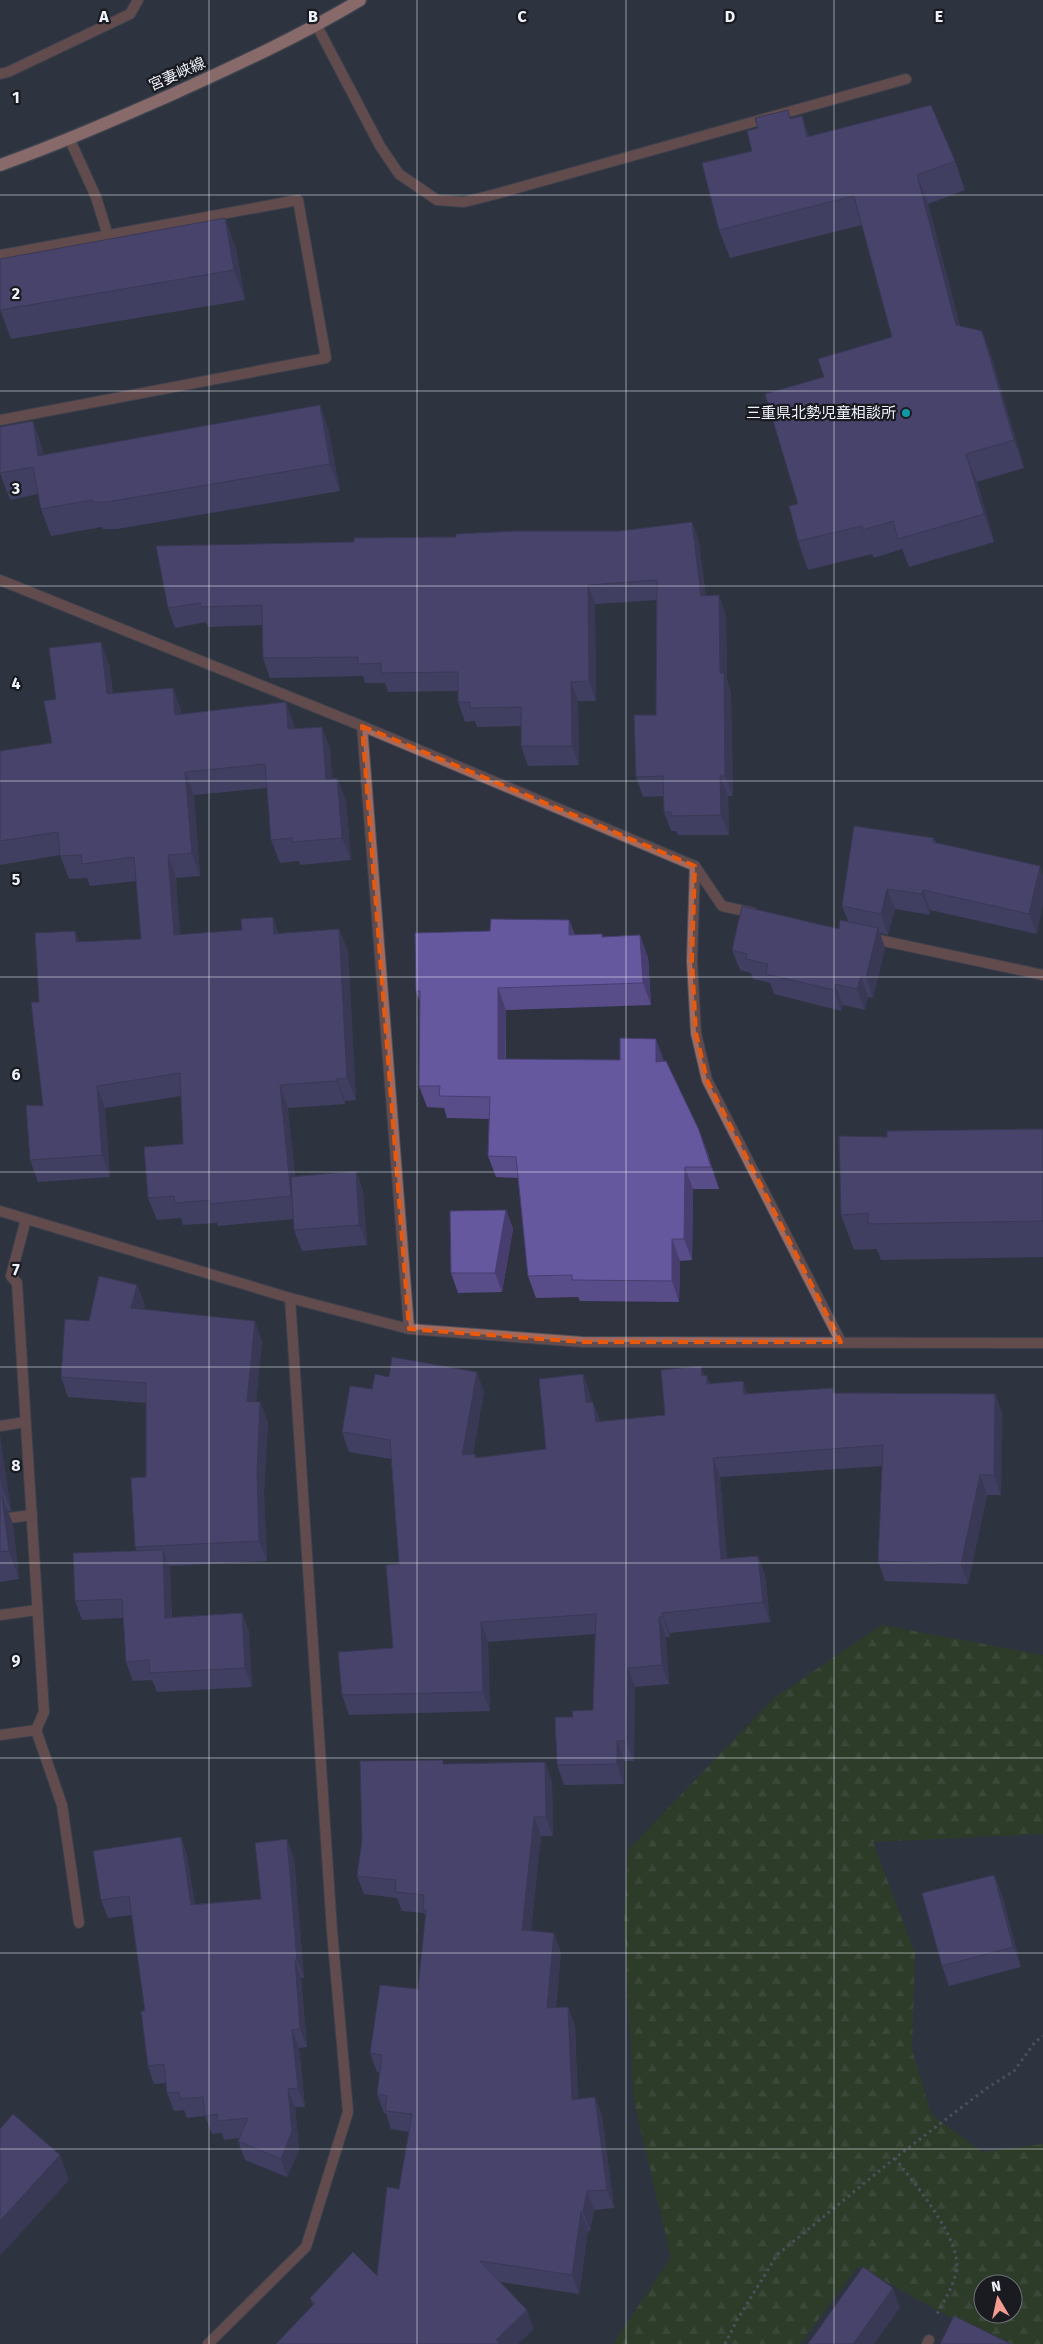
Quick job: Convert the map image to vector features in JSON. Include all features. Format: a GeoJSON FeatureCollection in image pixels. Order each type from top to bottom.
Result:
{"type":"FeatureCollection","features":[{"type":"Feature","properties":{"kind":"main road","name":"宮妻峡線"},"geometry":{"type":"LineString","coordinates":[[0,164],[70,140],[214,76],[317,26],[360,0]]}},
{"type":"Feature","properties":{"kind":"street"},"geometry":{"type":"LineString","coordinates":[[0,74],[8,72],[130,14],[138,0]]}},
{"type":"Feature","properties":{"kind":"street"},"geometry":{"type":"LineString","coordinates":[[317,26],[380,146],[399,174],[437,200],[464,202],[496,194],[906,79]]}},
{"type":"Feature","properties":{"kind":"street"},"geometry":{"type":"LineString","coordinates":[[70,140],[96,197],[108,236]]}},
{"type":"Feature","properties":{"kind":"street"},"geometry":{"type":"LineString","coordinates":[[0,255],[298,200],[326,358],[0,420]]}},
{"type":"Feature","properties":{"kind":"street"},"geometry":{"type":"LineString","coordinates":[[0,580],[362,726],[695,866],[722,906],[761,914]]}},
{"type":"Feature","properties":{"kind":"street"},"geometry":{"type":"LineString","coordinates":[[362,726],[409,1329]]}},
{"type":"Feature","properties":{"kind":"street"},"geometry":{"type":"LineString","coordinates":[[695,866],[692,961],[696,1033],[707,1080],[840,1342]]}},
{"type":"Feature","properties":{"kind":"street"},"geometry":{"type":"LineString","coordinates":[[858,935],[1043,975]]}},
{"type":"Feature","properties":{"kind":"street"},"geometry":{"type":"LineString","coordinates":[[0,1211],[290,1298],[409,1329],[582,1342],[1043,1343]]}},
{"type":"Feature","properties":{"kind":"street"},"geometry":{"type":"LineString","coordinates":[[11,1276],[26,1219]]}},
{"type":"Feature","properties":{"kind":"street"},"geometry":{"type":"LineString","coordinates":[[0,1274],[11,1276],[17,1283],[44,1712],[36,1730],[62,1805],[79,1923]]}},
{"type":"Feature","properties":{"kind":"street"},"geometry":{"type":"LineString","coordinates":[[208,2344],[306,2247],[348,2112],[332,1931],[290,1298]]}},
{"type":"Feature","properties":{"kind":"street"},"geometry":{"type":"LineString","coordinates":[[0,1426],[25,1422]]}},
{"type":"Feature","properties":{"kind":"street"},"geometry":{"type":"LineString","coordinates":[[0,1519],[32,1515]]}},
{"type":"Feature","properties":{"kind":"street"},"geometry":{"type":"LineString","coordinates":[[0,1615],[38,1610]]}},
{"type":"Feature","properties":{"kind":"street"},"geometry":{"type":"LineString","coordinates":[[0,1735],[36,1730]]}},
{"type":"Feature","properties":{"kind":"path"},"geometry":{"type":"LineString","coordinates":[[724,2344],[736,2320],[777,2255],[895,2158],[987,2088],[1014,2071],[1035,2042],[1043,2036]]}},
{"type":"Feature","properties":{"kind":"path"},"geometry":{"type":"LineString","coordinates":[[895,2158],[944,2224],[953,2246],[957,2270],[947,2295],[930,2326],[928,2342]]}},
{"type":"Feature","properties":{"kind":"highlighted area"},"geometry":{"type":"Polygon","coordinates":[[[362,726],[695,866],[692,961],[696,1033],[707,1080],[841,1342],[582,1342],[409,1329],[362,726]]]}},
{"type":"Feature","properties":{"kind":"green space"},"geometry":{"type":"Polygon","coordinates":[[[881,1625],[1043,1655],[1043,1834],[873,1842],[915,1954],[912,2050],[931,2114],[982,2152],[1043,2144],[1043,2344],[998,2344],[858,2266],[800,2344],[613,2344],[671,2257],[634,2102],[624,1925],[628,1850],[773,1699],[881,1625]]]}},
{"type":"Feature","properties":{"kind":"building"},"geometry":{"type":"Polygon","coordinates":[[[931,105],[955,161],[917,175],[956,325],[982,331],[1014,440],[966,454],[984,514],[898,539],[893,521],[863,530],[862,526],[798,541],[789,506],[798,504],[765,394],[824,377],[818,359],[892,337],[854,196],[719,230],[702,163],[752,151],[747,131],[758,128],[755,118],[788,110],[790,119],[802,116],[807,137],[931,105]]]}},
{"type":"Feature","properties":{"kind":"building"},"geometry":{"type":"Polygon","coordinates":[[[225,218],[234,270],[0,310],[0,259],[225,218]]]}},
{"type":"Feature","properties":{"kind":"building"},"geometry":{"type":"Polygon","coordinates":[[[320,405],[330,464],[107,502],[93,502],[92,500],[41,509],[33,467],[0,473],[0,427],[33,421],[38,456],[320,405]]]}},
{"type":"Feature","properties":{"kind":"building"},"geometry":{"type":"Polygon","coordinates":[[[692,522],[701,596],[719,595],[720,673],[724,673],[725,776],[720,776],[721,815],[671,816],[671,812],[664,812],[663,776],[636,777],[634,715],[656,715],[657,580],[588,585],[589,681],[571,682],[572,746],[521,746],[521,707],[470,708],[470,702],[458,702],[458,672],[381,673],[381,663],[358,664],[358,657],[263,658],[262,605],[201,607],[200,603],[168,608],[156,546],[354,542],[354,538],[456,537],[456,534],[517,531],[620,531],[692,522]]]}},
{"type":"Feature","properties":{"kind":"building"},"geometry":{"type":"Polygon","coordinates":[[[101,642],[107,694],[173,688],[175,715],[286,702],[288,729],[322,727],[326,779],[337,778],[342,838],[292,842],[292,838],[271,840],[265,764],[185,772],[192,853],[168,855],[174,935],[242,930],[241,919],[273,917],[274,934],[339,929],[347,1078],[337,1079],[337,1081],[280,1085],[291,1196],[210,1204],[210,1200],[175,1203],[174,1196],[148,1198],[144,1147],[183,1144],[180,1073],[97,1086],[102,1155],[30,1160],[26,1105],[43,1106],[31,1002],[39,1002],[35,933],[75,931],[76,942],[141,939],[134,857],[82,864],[81,855],[60,856],[58,832],[0,841],[0,751],[52,743],[44,701],[56,699],[49,648],[101,642]]]}},
{"type":"Feature","properties":{"kind":"building"},"geometry":{"type":"Polygon","coordinates":[[[854,826],[934,838],[933,842],[1040,866],[1029,914],[923,890],[922,894],[887,889],[881,914],[842,906],[854,826]]]}},
{"type":"Feature","properties":{"kind":"building"},"geometry":{"type":"Polygon","coordinates":[[[742,906],[839,929],[840,920],[878,928],[866,977],[861,976],[857,989],[835,984],[834,990],[766,974],[768,964],[746,959],[747,954],[732,950],[742,906]]]}},
{"type":"Feature","properties":{"kind":"building"},"geometry":{"type":"Polygon","coordinates":[[[491,919],[569,920],[569,935],[602,934],[602,937],[640,935],[643,983],[498,988],[498,1059],[620,1060],[620,1038],[656,1039],[656,1062],[666,1061],[699,1130],[711,1167],[685,1167],[684,1239],[672,1239],[672,1281],[572,1280],[572,1275],[528,1276],[516,1157],[488,1156],[490,1097],[439,1096],[440,1086],[419,1086],[420,991],[416,991],[415,933],[490,931],[491,919]]]}},
{"type":"Feature","properties":{"kind":"building"},"geometry":{"type":"Polygon","coordinates":[[[1043,1129],[1043,1221],[868,1224],[868,1213],[841,1215],[839,1136],[887,1137],[887,1131],[1043,1129]]]}},
{"type":"Feature","properties":{"kind":"building"},"geometry":{"type":"Polygon","coordinates":[[[356,1171],[359,1225],[294,1230],[291,1177],[356,1171]]]}},
{"type":"Feature","properties":{"kind":"building"},"geometry":{"type":"Polygon","coordinates":[[[506,1210],[495,1273],[451,1273],[450,1211],[506,1210]]]}},
{"type":"Feature","properties":{"kind":"building"},"geometry":{"type":"Polygon","coordinates":[[[99,1276],[137,1285],[131,1308],[255,1321],[247,1401],[260,1402],[257,1473],[259,1541],[135,1547],[131,1478],[146,1477],[146,1383],[61,1377],[65,1319],[89,1321],[99,1276]]]}},
{"type":"Feature","properties":{"kind":"building"},"geometry":{"type":"Polygon","coordinates":[[[392,1357],[477,1372],[462,1455],[475,1454],[475,1458],[546,1449],[539,1379],[583,1374],[586,1402],[593,1402],[596,1422],[665,1415],[661,1370],[701,1366],[702,1376],[707,1375],[707,1384],[743,1381],[744,1394],[833,1388],[833,1393],[995,1394],[994,1475],[980,1475],[961,1564],[878,1561],[883,1445],[713,1458],[721,1559],[758,1556],[763,1602],[662,1613],[663,1617],[659,1617],[662,1665],[628,1668],[626,1741],[617,1741],[617,1764],[557,1765],[555,1717],[573,1717],[572,1711],[593,1710],[596,1614],[481,1622],[483,1692],[342,1695],[338,1652],[393,1648],[386,1565],[399,1564],[390,1440],[342,1432],[350,1386],[372,1389],[375,1374],[389,1377],[392,1357]]]}},
{"type":"Feature","properties":{"kind":"building"},"geometry":{"type":"Polygon","coordinates":[[[0,1497],[2,1497],[9,1551],[0,1552],[0,1497]]]}},
{"type":"Feature","properties":{"kind":"building"},"geometry":{"type":"Polygon","coordinates":[[[163,1550],[165,1618],[242,1613],[245,1668],[150,1673],[149,1660],[126,1662],[122,1599],[75,1601],[73,1553],[163,1550]]]}},
{"type":"Feature","properties":{"kind":"building"},"geometry":{"type":"Polygon","coordinates":[[[443,1760],[443,1764],[545,1762],[546,1817],[534,1817],[522,1930],[554,1933],[547,2008],[568,2007],[572,2100],[595,2097],[607,2190],[587,2191],[583,2212],[581,2212],[572,2275],[480,2261],[527,2310],[496,2340],[500,2344],[276,2344],[315,2303],[310,2298],[353,2252],[377,2276],[387,2187],[399,2189],[412,2114],[385,2111],[387,2096],[377,2094],[382,2055],[370,2053],[380,1985],[418,1989],[426,1910],[423,1910],[424,1895],[395,1892],[396,1880],[357,1876],[362,1840],[360,1761],[443,1760]]]}},
{"type":"Feature","properties":{"kind":"building"},"geometry":{"type":"Polygon","coordinates":[[[181,1837],[191,1905],[261,1899],[255,1843],[287,1839],[297,1960],[295,1960],[300,2029],[292,2030],[298,2088],[288,2089],[292,2131],[281,2159],[238,2141],[248,2118],[218,2121],[217,2114],[205,2116],[203,2097],[180,2099],[179,2092],[167,2093],[164,2064],[148,2066],[141,2011],[145,2011],[129,1896],[101,1900],[93,1851],[181,1837]]]}},
{"type":"Feature","properties":{"kind":"building"},"geometry":{"type":"Polygon","coordinates":[[[994,1875],[1013,1947],[942,1966],[922,1893],[994,1875]]]}},
{"type":"Feature","properties":{"kind":"building"},"geometry":{"type":"Polygon","coordinates":[[[13,2114],[60,2155],[0,2221],[0,2129],[13,2114]]]}},
{"type":"Feature","properties":{"kind":"building"},"geometry":{"type":"Polygon","coordinates":[[[863,2267],[893,2288],[853,2344],[808,2344],[863,2267]]]}},
{"type":"Feature","properties":{"kind":"building"},"geometry":{"type":"Polygon","coordinates":[[[954,2316],[1011,2344],[940,2344],[954,2316]]]}},
{"type":"Feature","properties":{"kind":"place","name":"三重県北勢児童相談所"},"geometry":{"type":"Point","coordinates":[906,413]}}]}
